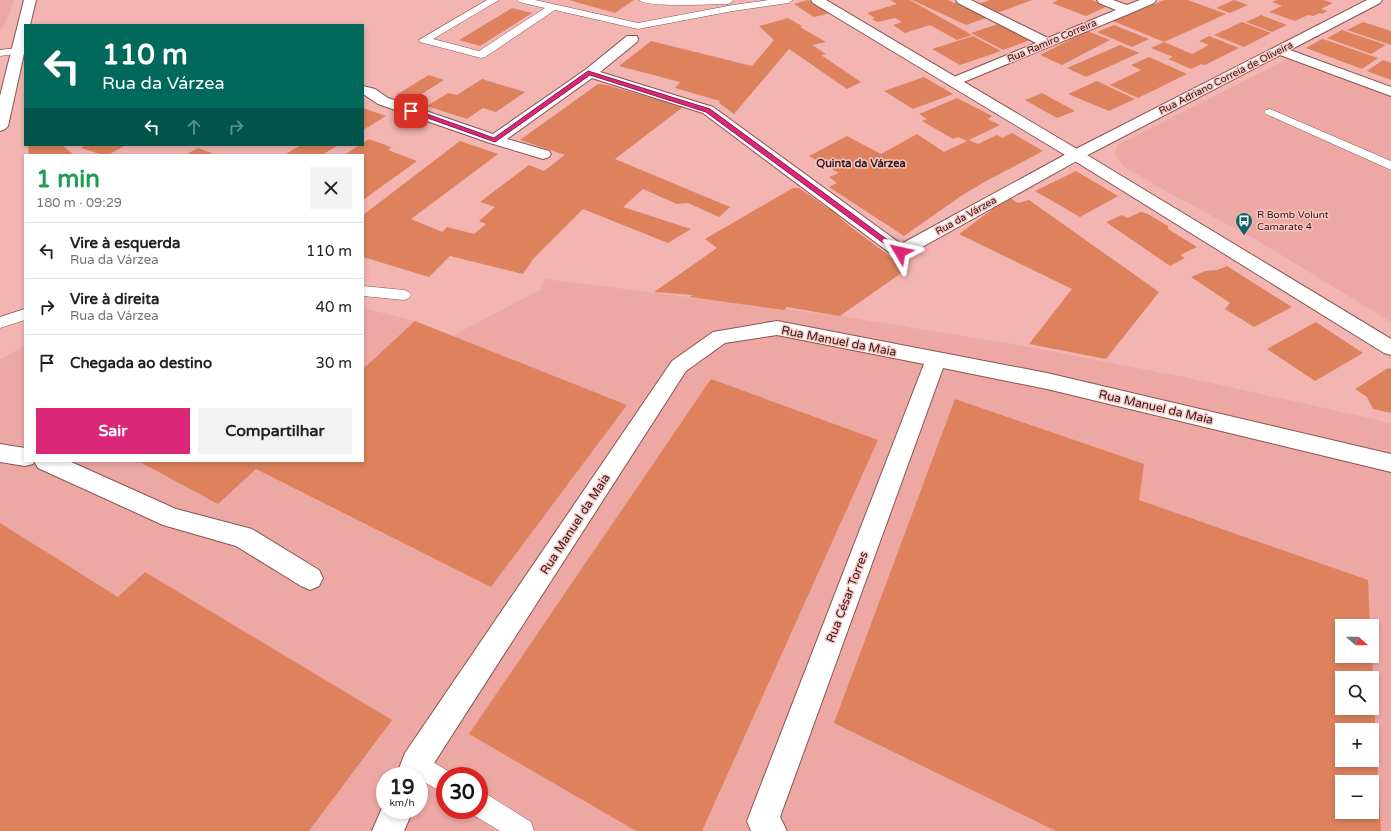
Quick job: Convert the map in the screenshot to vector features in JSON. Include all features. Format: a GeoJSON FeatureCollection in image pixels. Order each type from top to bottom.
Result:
{"type":"FeatureCollection","features":[{"type":"Feature","properties":{"kind":"street"},"geometry":{"type":"LineString","coordinates":[[24,24],[30,0]]}},
{"type":"Feature","properties":{"kind":"street"},"geometry":{"type":"LineString","coordinates":[[817,0],[1076,155],[1391,348]]}},
{"type":"Feature","properties":{"kind":"street"},"geometry":{"type":"LineString","coordinates":[[962,0],[1047,43]]}},
{"type":"Feature","properties":{"kind":"street"},"geometry":{"type":"LineString","coordinates":[[1103,0],[1127,10]]}},
{"type":"Feature","properties":{"kind":"street","name":"Rua Ramiro Correira"},"geometry":{"type":"LineString","coordinates":[[954,82],[1150,0]]}},
{"type":"Feature","properties":{"kind":"street","name":"Rua Adriano Correia de Oliveira"},"geometry":{"type":"LineString","coordinates":[[1076,155],[1376,0]]}},
{"type":"Feature","properties":{"kind":"street"},"geometry":{"type":"LineString","coordinates":[[0,126],[24,26]]}},
{"type":"Feature","properties":{"kind":"street"},"geometry":{"type":"LineString","coordinates":[[495,140],[590,73],[632,39]]}},
{"type":"Feature","properties":{"kind":"street"},"geometry":{"type":"LineString","coordinates":[[1279,50],[1391,92]]}},
{"type":"Feature","properties":{"kind":"street","name":"Rua da Várzea"},"geometry":{"type":"LineString","coordinates":[[590,73],[708,110],[900,252],[1076,155]]}},
{"type":"Feature","properties":{"kind":"street"},"geometry":{"type":"LineString","coordinates":[[364,90],[370,92],[383,101],[495,140],[543,154]]}},
{"type":"Feature","properties":{"kind":"street","name":"Rua Manuel da Maia"},"geometry":{"type":"LineString","coordinates":[[416,767],[679,366],[720,337],[778,328],[1047,381],[1391,463]]}},
{"type":"Feature","properties":{"kind":"street","name":"Rua César Torres"},"geometry":{"type":"LineString","coordinates":[[771,831],[763,821],[936,360]]}},
{"type":"Feature","properties":{"kind":"street"},"geometry":{"type":"LineString","coordinates":[[0,453],[24,458]]}},
{"type":"Feature","properties":{"kind":"street"},"geometry":{"type":"LineString","coordinates":[[48,462],[172,518],[243,537],[310,578]]}},
{"type":"Feature","properties":{"kind":"street"},"geometry":{"type":"LineString","coordinates":[[388,831],[393,819]]}},
{"type":"Feature","properties":{"kind":"lane"},"geometry":{"type":"LineString","coordinates":[[494,0],[424,40],[480,55],[553,7]]}},
{"type":"Feature","properties":{"kind":"lane"},"geometry":{"type":"LineString","coordinates":[[522,0],[638,26],[733,8],[788,0]]}},
{"type":"Feature","properties":{"kind":"lane"},"geometry":{"type":"LineString","coordinates":[[644,0],[666,2],[748,0]]}},
{"type":"Feature","properties":{"kind":"lane"},"geometry":{"type":"LineString","coordinates":[[0,53],[18,51]]}},
{"type":"Feature","properties":{"kind":"lane"},"geometry":{"type":"LineString","coordinates":[[1270,112],[1391,166]]}},
{"type":"Feature","properties":{"kind":"lane"},"geometry":{"type":"LineString","coordinates":[[364,290],[404,295]]}},
{"type":"Feature","properties":{"kind":"lane"},"geometry":{"type":"LineString","coordinates":[[0,323],[24,314]]}},
{"type":"Feature","properties":{"kind":"lane"},"geometry":{"type":"LineString","coordinates":[[488,810],[522,831]]}},
{"type":"Feature","properties":{"kind":"shaded area"},"geometry":{"type":"Polygon","coordinates":[[[0,0],[14,0],[5,24],[0,29],[0,0]]]}},
{"type":"Feature","properties":{"kind":"shaded area"},"geometry":{"type":"Polygon","coordinates":[[[1288,59],[1292,59],[1391,96],[1391,322],[1255,239],[1169,193],[1123,166],[1115,155],[1117,145],[1288,59]]]}},
{"type":"Feature","properties":{"kind":"shaded area"},"geometry":{"type":"Polygon","coordinates":[[[545,279],[840,316],[1024,346],[1184,377],[1391,423],[1391,831],[0,831],[0,359],[24,347],[24,462],[364,462],[364,308],[415,321],[452,336],[540,290],[545,279]]]}},
{"type":"Feature","properties":{"kind":"building"},"geometry":{"type":"Polygon","coordinates":[[[569,0],[634,0],[615,13],[569,0]]]}},
{"type":"Feature","properties":{"kind":"building"},"geometry":{"type":"Polygon","coordinates":[[[808,0],[830,13],[814,17],[794,4],[808,0]]]}},
{"type":"Feature","properties":{"kind":"building"},"geometry":{"type":"Polygon","coordinates":[[[890,0],[910,0],[972,35],[957,40],[930,25],[905,33],[893,25],[902,22],[895,18],[877,22],[872,19],[875,18],[867,13],[897,4],[890,0]]]}},
{"type":"Feature","properties":{"kind":"building"},"geometry":{"type":"Polygon","coordinates":[[[912,0],[948,0],[954,3],[957,2],[989,17],[966,25],[912,0]]]}},
{"type":"Feature","properties":{"kind":"building"},"geometry":{"type":"Polygon","coordinates":[[[990,0],[1032,0],[997,13],[978,4],[990,0]]]}},
{"type":"Feature","properties":{"kind":"building"},"geometry":{"type":"Polygon","coordinates":[[[1058,0],[1092,0],[1108,6],[1086,16],[1052,3],[1058,0]]]}},
{"type":"Feature","properties":{"kind":"building"},"geometry":{"type":"Polygon","coordinates":[[[1165,0],[1188,0],[1226,14],[1164,42],[1113,21],[1165,0]]]}},
{"type":"Feature","properties":{"kind":"building"},"geometry":{"type":"Polygon","coordinates":[[[1234,0],[1248,5],[1230,13],[1216,8],[1234,0]]]}},
{"type":"Feature","properties":{"kind":"building"},"geometry":{"type":"Polygon","coordinates":[[[1277,0],[1323,0],[1333,3],[1321,9],[1327,11],[1322,14],[1320,13],[1313,16],[1308,15],[1295,21],[1269,12],[1282,6],[1272,2],[1277,0]]]}},
{"type":"Feature","properties":{"kind":"building"},"geometry":{"type":"Polygon","coordinates":[[[512,8],[532,13],[480,46],[459,40],[512,8]]]}},
{"type":"Feature","properties":{"kind":"building"},"geometry":{"type":"Polygon","coordinates":[[[1261,15],[1287,25],[1272,32],[1246,22],[1261,15]]]}},
{"type":"Feature","properties":{"kind":"building"},"geometry":{"type":"Polygon","coordinates":[[[788,18],[802,26],[800,27],[826,42],[812,45],[826,54],[821,55],[861,82],[847,89],[789,49],[734,114],[719,103],[720,101],[675,88],[680,82],[619,66],[651,41],[752,66],[774,40],[759,26],[788,18]]]}},
{"type":"Feature","properties":{"kind":"building"},"geometry":{"type":"Polygon","coordinates":[[[1242,22],[1271,33],[1244,47],[1214,35],[1242,22]]]}},
{"type":"Feature","properties":{"kind":"building"},"geometry":{"type":"Polygon","coordinates":[[[1363,22],[1391,31],[1391,45],[1347,30],[1363,22]]]}},
{"type":"Feature","properties":{"kind":"building"},"geometry":{"type":"Polygon","coordinates":[[[1001,23],[1033,39],[1003,50],[971,33],[1001,23]]]}},
{"type":"Feature","properties":{"kind":"building"},"geometry":{"type":"Polygon","coordinates":[[[1114,25],[1149,39],[1132,47],[1097,32],[1114,25]]]}},
{"type":"Feature","properties":{"kind":"building"},"geometry":{"type":"Polygon","coordinates":[[[1342,30],[1386,45],[1371,54],[1327,38],[1342,30]]]}},
{"type":"Feature","properties":{"kind":"building"},"geometry":{"type":"Polygon","coordinates":[[[1087,31],[1110,40],[1062,65],[1040,55],[1087,31]]]}},
{"type":"Feature","properties":{"kind":"building"},"geometry":{"type":"Polygon","coordinates":[[[973,36],[1001,51],[960,65],[932,49],[973,36]]]}},
{"type":"Feature","properties":{"kind":"building"},"geometry":{"type":"Polygon","coordinates":[[[1209,36],[1239,48],[1205,65],[1201,64],[1191,69],[1168,59],[1173,57],[1151,48],[1164,42],[1192,54],[1209,45],[1199,41],[1209,36]]]}},
{"type":"Feature","properties":{"kind":"building"},"geometry":{"type":"Polygon","coordinates":[[[1322,39],[1378,58],[1362,69],[1306,48],[1322,39]]]}},
{"type":"Feature","properties":{"kind":"building"},"geometry":{"type":"Polygon","coordinates":[[[1120,45],[1139,53],[1086,77],[1067,68],[1120,45]]]}},
{"type":"Feature","properties":{"kind":"building"},"geometry":{"type":"Polygon","coordinates":[[[1149,57],[1187,74],[1138,98],[1110,85],[1141,70],[1131,65],[1149,57]]]}},
{"type":"Feature","properties":{"kind":"building"},"geometry":{"type":"Polygon","coordinates":[[[1383,60],[1391,63],[1391,80],[1367,71],[1383,60]]]}},
{"type":"Feature","properties":{"kind":"building"},"geometry":{"type":"Polygon","coordinates":[[[429,75],[444,80],[412,100],[396,95],[429,75]]]}},
{"type":"Feature","properties":{"kind":"building"},"geometry":{"type":"Polygon","coordinates":[[[924,77],[953,94],[913,109],[884,91],[924,77]]]}},
{"type":"Feature","properties":{"kind":"building"},"geometry":{"type":"Polygon","coordinates":[[[482,79],[525,92],[496,112],[483,108],[467,119],[427,106],[448,93],[457,95],[482,79]]]}},
{"type":"Feature","properties":{"kind":"building"},"geometry":{"type":"Polygon","coordinates":[[[1097,81],[1135,99],[1109,111],[1068,94],[1097,81]]]}},
{"type":"Feature","properties":{"kind":"building"},"geometry":{"type":"Polygon","coordinates":[[[598,84],[607,85],[683,107],[615,159],[730,207],[719,217],[688,203],[677,204],[643,189],[623,207],[691,229],[668,243],[583,209],[533,259],[523,274],[450,256],[429,277],[364,257],[364,214],[460,141],[498,154],[411,219],[442,232],[447,227],[474,234],[486,224],[479,221],[495,207],[480,202],[529,165],[544,171],[565,155],[520,140],[598,84]]]}},
{"type":"Feature","properties":{"kind":"building"},"geometry":{"type":"Polygon","coordinates":[[[1042,93],[1075,111],[1057,118],[1025,100],[1042,93]]]}},
{"type":"Feature","properties":{"kind":"building"},"geometry":{"type":"Polygon","coordinates":[[[957,98],[992,116],[988,119],[1000,125],[969,140],[978,144],[997,135],[1002,138],[1012,133],[1043,151],[961,196],[904,236],[829,187],[837,183],[829,177],[839,173],[809,156],[847,136],[881,154],[917,134],[944,152],[967,141],[958,137],[953,139],[922,121],[927,119],[919,114],[957,98]]]}},
{"type":"Feature","properties":{"kind":"building"},"geometry":{"type":"Polygon","coordinates":[[[364,108],[386,116],[364,129],[364,108]]]}},
{"type":"Feature","properties":{"kind":"building"},"geometry":{"type":"Polygon","coordinates":[[[369,139],[391,147],[388,150],[417,161],[364,199],[364,154],[346,154],[358,146],[364,146],[364,142],[369,139]]]}},
{"type":"Feature","properties":{"kind":"building"},"geometry":{"type":"Polygon","coordinates":[[[28,146],[63,146],[73,154],[29,154],[28,146]]]}},
{"type":"Feature","properties":{"kind":"building"},"geometry":{"type":"Polygon","coordinates":[[[84,146],[124,146],[110,154],[100,154],[81,148],[84,146]]]}},
{"type":"Feature","properties":{"kind":"building"},"geometry":{"type":"Polygon","coordinates":[[[299,146],[336,146],[324,154],[286,154],[299,146]]]}},
{"type":"Feature","properties":{"kind":"building"},"geometry":{"type":"Polygon","coordinates":[[[198,148],[214,154],[187,154],[198,148]]]}},
{"type":"Feature","properties":{"kind":"building"},"geometry":{"type":"Polygon","coordinates":[[[1076,171],[1118,196],[1080,217],[1035,191],[1076,171]]]}},
{"type":"Feature","properties":{"kind":"building"},"geometry":{"type":"Polygon","coordinates":[[[793,188],[799,188],[831,209],[848,225],[907,269],[840,316],[787,307],[784,310],[690,297],[693,295],[654,292],[717,248],[705,239],[793,188]]]}},
{"type":"Feature","properties":{"kind":"building"},"geometry":{"type":"Polygon","coordinates":[[[1009,197],[1018,203],[1029,200],[1159,292],[1106,359],[1029,344],[1072,289],[959,234],[1009,197]]]}},
{"type":"Feature","properties":{"kind":"building"},"geometry":{"type":"Polygon","coordinates":[[[1141,212],[1148,214],[1168,226],[1168,229],[1197,247],[1180,255],[1185,258],[1170,266],[1106,222],[1122,215],[1127,218],[1141,212]]]}},
{"type":"Feature","properties":{"kind":"building"},"geometry":{"type":"Polygon","coordinates":[[[1227,266],[1292,307],[1254,327],[1225,309],[1230,303],[1191,277],[1205,271],[1217,270],[1227,266]]]}},
{"type":"Feature","properties":{"kind":"building"},"geometry":{"type":"Polygon","coordinates":[[[415,321],[627,405],[491,587],[256,469],[218,504],[140,462],[364,462],[364,368],[415,321]]]}},
{"type":"Feature","properties":{"kind":"building"},"geometry":{"type":"Polygon","coordinates":[[[1316,322],[1363,353],[1315,381],[1267,349],[1316,322]]]}},
{"type":"Feature","properties":{"kind":"building"},"geometry":{"type":"Polygon","coordinates":[[[1388,368],[1391,369],[1391,413],[1373,409],[1367,397],[1355,389],[1388,368]]]}},
{"type":"Feature","properties":{"kind":"building"},"geometry":{"type":"Polygon","coordinates":[[[711,379],[878,440],[702,831],[636,831],[469,734],[711,379]]]}},
{"type":"Feature","properties":{"kind":"building"},"geometry":{"type":"Polygon","coordinates":[[[955,399],[1144,464],[1139,500],[1368,580],[1370,619],[1335,619],[1335,663],[1372,663],[1373,671],[1335,671],[1335,715],[1375,715],[1375,723],[1335,723],[1335,767],[1378,767],[1378,775],[1335,775],[1335,819],[1379,819],[1379,794],[1381,831],[1056,831],[834,723],[955,399]]]}},
{"type":"Feature","properties":{"kind":"building"},"geometry":{"type":"Polygon","coordinates":[[[0,523],[118,597],[145,572],[392,720],[309,831],[0,831],[0,523]]]}},
{"type":"Feature","properties":{"kind":"place","name":"R Bomb Volunt Camarate 4"},"geometry":{"type":"Point","coordinates":[1244,236]}},
{"type":"Feature","properties":{"kind":"district","name":"Quinta da Várzea"},"geometry":{"type":"Point","coordinates":[861,163]}},
{"type":"Feature","properties":{"kind":"route"},"geometry":{"type":"LineString","coordinates":[[411,111],[495,140],[590,73],[708,110],[900,252]]}}]}
